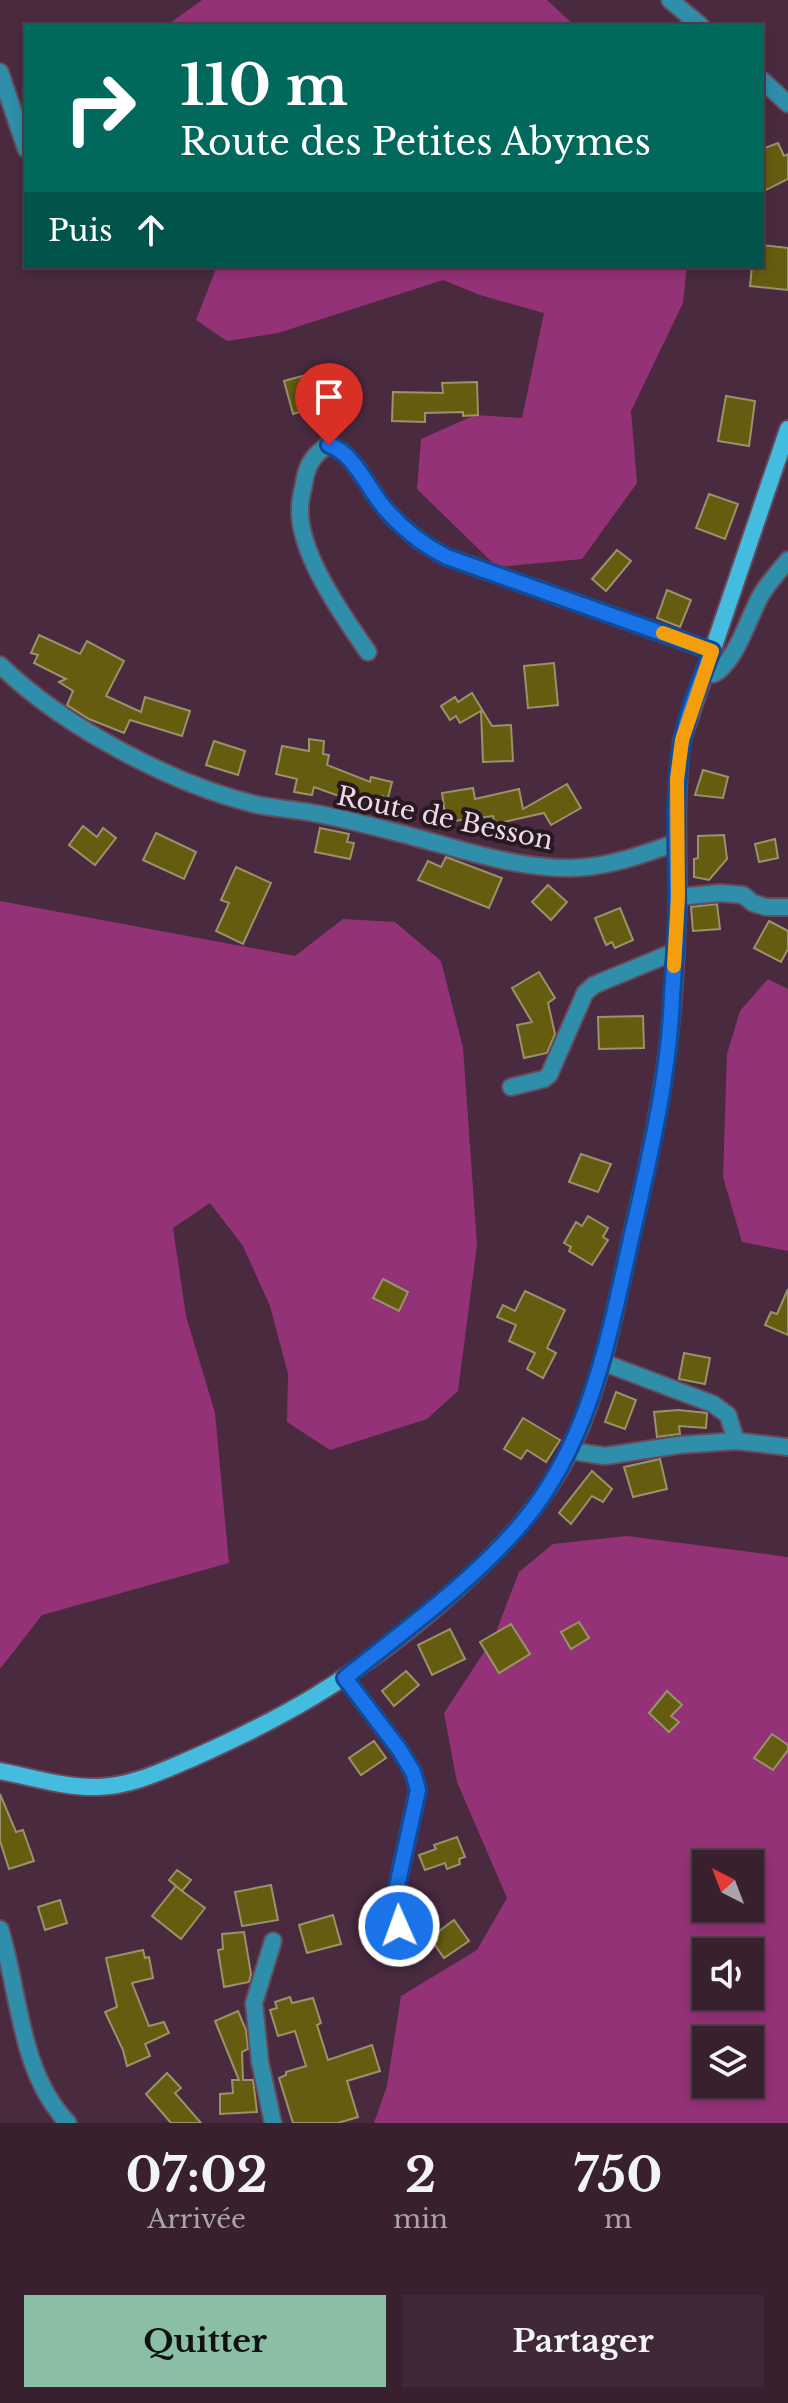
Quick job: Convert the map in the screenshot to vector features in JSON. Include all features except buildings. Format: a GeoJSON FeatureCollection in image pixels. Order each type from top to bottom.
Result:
{"type":"FeatureCollection","features":[{"type":"Feature","properties":{"kind":"main road"},"geometry":{"type":"LineString","coordinates":[[0,1771],[66,1786],[95,1788],[147,1778],[262,1727],[345,1678],[432,1609],[488,1559],[523,1522],[571,1451],[602,1362],[658,1112],[672,1012],[678,897],[675,843],[677,779],[682,740],[788,429]]}},
{"type":"Feature","properties":{"kind":"street"},"geometry":{"type":"LineString","coordinates":[[670,0],[699,24]]}},
{"type":"Feature","properties":{"kind":"street"},"geometry":{"type":"LineString","coordinates":[[0,72],[24,143]]}},
{"type":"Feature","properties":{"kind":"street"},"geometry":{"type":"LineString","coordinates":[[764,82],[788,104]]}},
{"type":"Feature","properties":{"kind":"street"},"geometry":{"type":"LineString","coordinates":[[368,652],[333,603],[303,535],[300,510],[305,473],[317,452],[329,445],[347,455],[382,506],[416,541],[447,557],[712,651]]}},
{"type":"Feature","properties":{"kind":"street"},"geometry":{"type":"LineString","coordinates":[[705,669],[713,674],[721,670],[762,593],[788,560]]}},
{"type":"Feature","properties":{"kind":"street","name":"Route de Besson"},"geometry":{"type":"LineString","coordinates":[[0,665],[24,688],[69,720],[149,764],[194,784],[254,804],[311,813],[501,859],[549,867],[572,868],[617,861],[675,843]]}},
{"type":"Feature","properties":{"kind":"street"},"geometry":{"type":"LineString","coordinates":[[678,897],[720,893],[743,895],[753,903],[766,907],[788,907]]}},
{"type":"Feature","properties":{"kind":"street"},"geometry":{"type":"LineString","coordinates":[[511,1087],[549,1075],[585,993],[594,985],[674,952]]}},
{"type":"Feature","properties":{"kind":"street"},"geometry":{"type":"LineString","coordinates":[[602,1362],[713,1404],[728,1415],[736,1441]]}},
{"type":"Feature","properties":{"kind":"street"},"geometry":{"type":"LineString","coordinates":[[571,1451],[605,1456],[679,1445],[736,1441],[788,1447]]}},
{"type":"Feature","properties":{"kind":"street"},"geometry":{"type":"LineString","coordinates":[[345,1678],[399,1749],[413,1772],[418,1790],[395,1896],[402,1957]]}},
{"type":"Feature","properties":{"kind":"street"},"geometry":{"type":"LineString","coordinates":[[0,1929],[31,2060],[48,2097],[68,2123]]}},
{"type":"Feature","properties":{"kind":"street"},"geometry":{"type":"LineString","coordinates":[[273,1941],[254,2003],[260,2062],[273,2123]]}},
{"type":"Feature","properties":{"kind":"shaded area"},"geometry":{"type":"Polygon","coordinates":[[[202,0],[547,0],[573,24],[169,24],[202,0]]]}},
{"type":"Feature","properties":{"kind":"shaded area"},"geometry":{"type":"Polygon","coordinates":[[[216,268],[687,268],[683,303],[631,411],[637,483],[582,559],[497,567],[417,489],[421,439],[475,415],[522,418],[544,313],[480,295],[443,280],[278,333],[227,341],[196,320],[216,268]]]}},
{"type":"Feature","properties":{"kind":"shaded area"},"geometry":{"type":"Polygon","coordinates":[[[0,901],[295,956],[343,919],[395,922],[441,961],[463,1048],[477,1245],[458,1391],[427,1419],[330,1450],[287,1422],[288,1374],[270,1306],[243,1246],[210,1203],[173,1228],[186,1316],[215,1413],[229,1563],[42,1615],[0,1669],[0,901]]]}},
{"type":"Feature","properties":{"kind":"shaded area"},"geometry":{"type":"Polygon","coordinates":[[[768,979],[788,989],[788,1251],[742,1242],[723,1177],[727,1054],[740,1011],[768,979]]]}},
{"type":"Feature","properties":{"kind":"shaded area"},"geometry":{"type":"Polygon","coordinates":[[[627,1536],[788,1557],[788,2123],[374,2123],[387,2086],[401,1996],[477,1950],[507,1898],[457,1782],[444,1713],[494,1637],[519,1572],[553,1544],[627,1536]]]}},
{"type":"Feature","properties":{"kind":"slow traffic"},"geometry":{"type":"LineString","coordinates":[[663,633],[712,651],[682,740],[677,779],[675,843],[678,897],[674,966]]}},
{"type":"Feature","properties":{"kind":"route"},"geometry":{"type":"LineString","coordinates":[[329,445],[347,455],[382,506],[416,541],[447,557],[712,651],[682,740],[677,779],[675,843],[678,897],[672,1012],[658,1112],[607,1343],[584,1420],[571,1451],[523,1522],[488,1559],[432,1609],[345,1678],[399,1749],[413,1772],[418,1790],[395,1896],[399,1926]]}}]}
